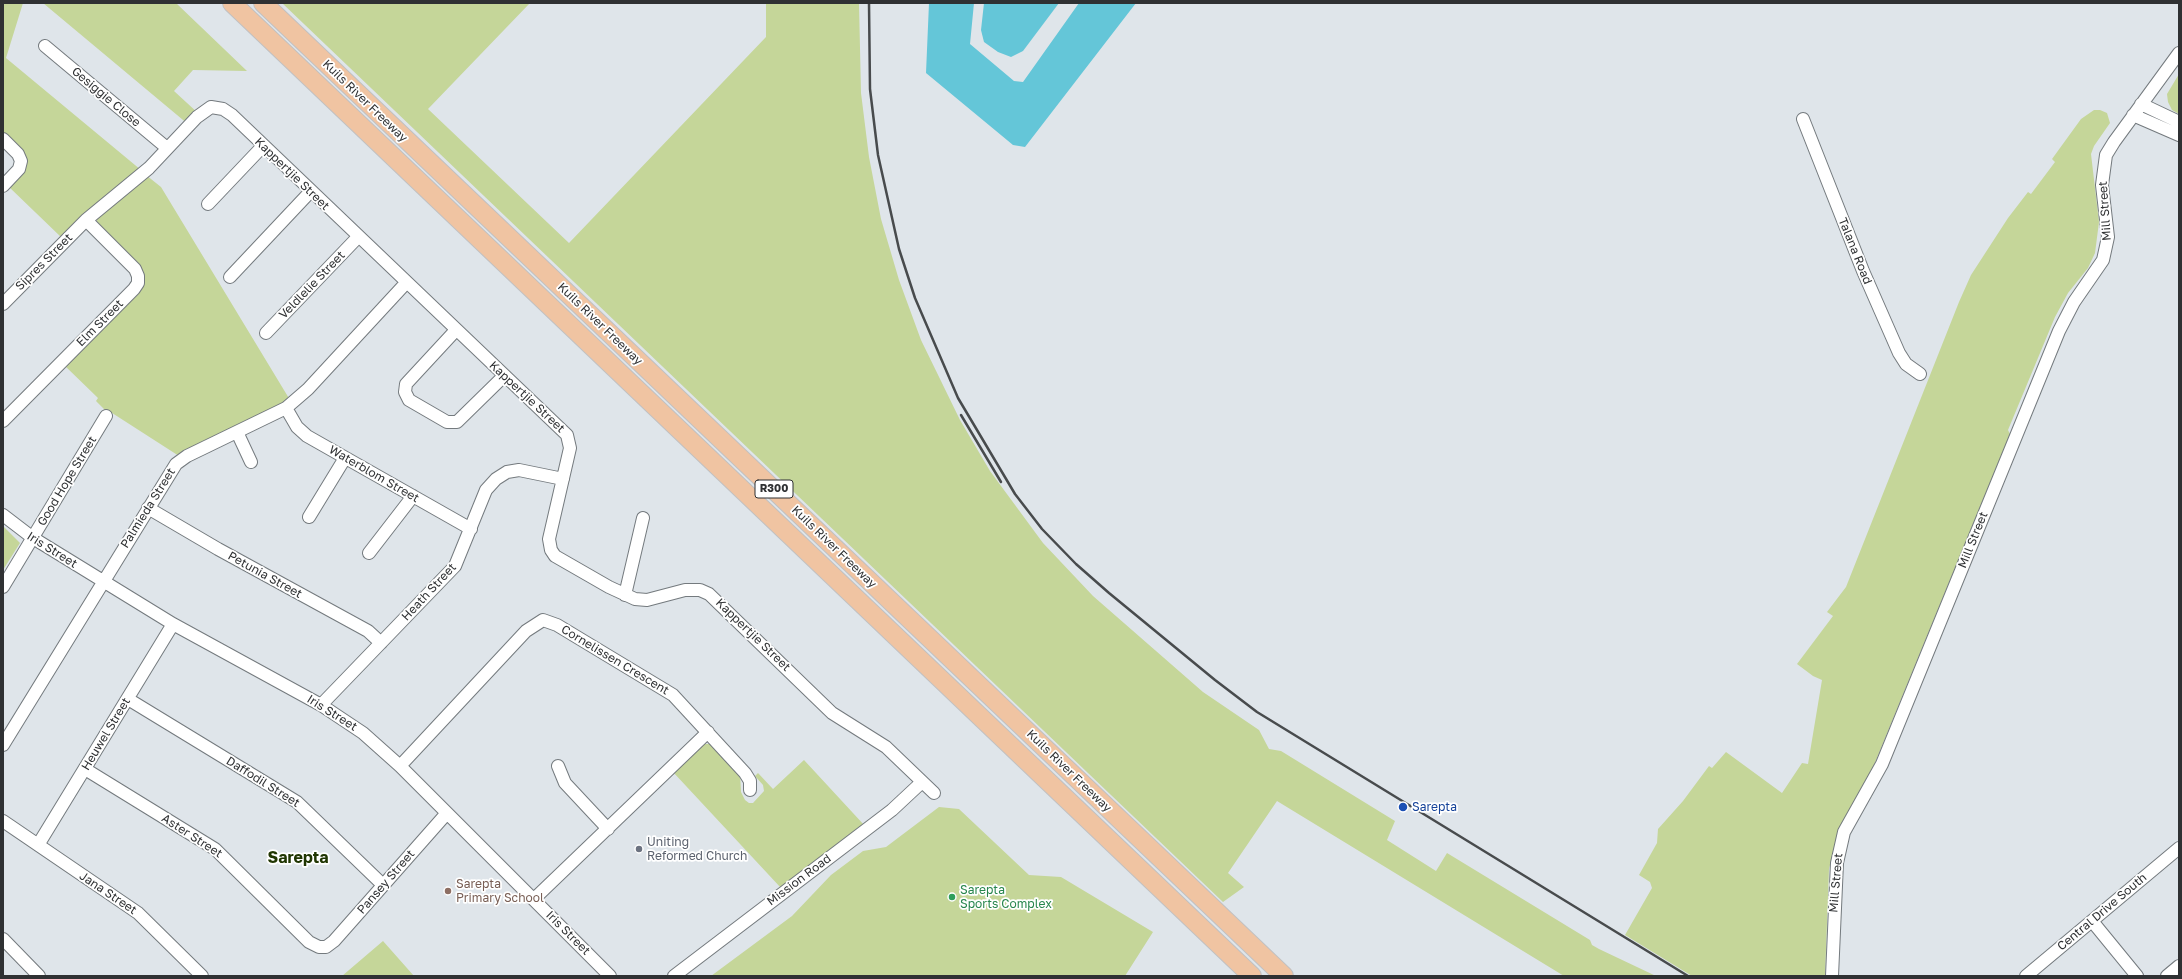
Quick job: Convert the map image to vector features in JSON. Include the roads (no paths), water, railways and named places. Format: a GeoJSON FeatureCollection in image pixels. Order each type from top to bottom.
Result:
{"type":"FeatureCollection","features":[{"type":"Feature","properties":{"kind":"highway","name":"Kuils River Freeway"},"geometry":{"type":"LineString","coordinates":[[232,3],[1252,976]]}},
{"type":"Feature","properties":{"kind":"highway","name":"Kuils River Freeway"},"geometry":{"type":"LineString","coordinates":[[263,3],[1284,976]]}},
{"type":"Feature","properties":{"kind":"street","name":"Gesiggie Close"},"geometry":{"type":"LineString","coordinates":[[45,46],[167,148]]}},
{"type":"Feature","properties":{"kind":"street","name":"Mill Street"},"geometry":{"type":"LineString","coordinates":[[1832,976],[1836,871],[1839,848],[1844,832],[1882,764],[2059,331],[2074,302],[2103,260],[2107,246],[2108,230],[2102,185],[2104,161],[2110,148],[2133,114],[2179,53]]}},
{"type":"Feature","properties":{"kind":"street"},"geometry":{"type":"LineString","coordinates":[[2141,104],[2179,122]]}},
{"type":"Feature","properties":{"kind":"street","name":"Kappertjie Street"},"geometry":{"type":"LineString","coordinates":[[86,220],[138,178],[205,110],[216,107],[232,115],[406,283],[567,435],[570,448],[549,539],[551,550],[558,558],[625,596],[647,600],[685,590],[700,590],[710,594],[832,713],[886,747],[934,793]]}},
{"type":"Feature","properties":{"kind":"street"},"geometry":{"type":"LineString","coordinates":[[2133,114],[2179,135]]}},
{"type":"Feature","properties":{"kind":"street","name":"Talana Road"},"geometry":{"type":"LineString","coordinates":[[1803,119],[1863,271],[1899,353],[1906,364],[1920,374]]}},
{"type":"Feature","properties":{"kind":"street"},"geometry":{"type":"LineString","coordinates":[[3,139],[18,154],[21,161],[19,170],[3,186]]}},
{"type":"Feature","properties":{"kind":"street"},"geometry":{"type":"LineString","coordinates":[[208,204],[263,146]]}},
{"type":"Feature","properties":{"kind":"street"},"geometry":{"type":"LineString","coordinates":[[230,277],[311,191]]}},
{"type":"Feature","properties":{"kind":"street","name":"Sipres Street"},"geometry":{"type":"LineString","coordinates":[[3,304],[86,220]]}},
{"type":"Feature","properties":{"kind":"street","name":"Elm Street"},"geometry":{"type":"LineString","coordinates":[[3,421],[134,289],[138,282],[138,276],[135,269],[86,220]]}},
{"type":"Feature","properties":{"kind":"street","name":"Veldlelie Street"},"geometry":{"type":"LineString","coordinates":[[266,333],[358,237]]}},
{"type":"Feature","properties":{"kind":"street","name":"Palmieda Street"},"geometry":{"type":"LineString","coordinates":[[3,745],[172,468],[180,459],[286,408],[308,389],[406,283]]}},
{"type":"Feature","properties":{"kind":"street"},"geometry":{"type":"LineString","coordinates":[[456,330],[408,381],[404,392],[409,400],[447,422],[457,422],[504,376]]}},
{"type":"Feature","properties":{"kind":"street","name":"Waterblom Street"},"geometry":{"type":"LineString","coordinates":[[286,408],[297,427],[303,433],[471,529]]}},
{"type":"Feature","properties":{"kind":"street","name":"Good Hope Street"},"geometry":{"type":"LineString","coordinates":[[3,587],[106,416]]}},
{"type":"Feature","properties":{"kind":"street"},"geometry":{"type":"LineString","coordinates":[[237,432],[251,462]]}},
{"type":"Feature","properties":{"kind":"street"},"geometry":{"type":"LineString","coordinates":[[309,517],[345,458]]}},
{"type":"Feature","properties":{"kind":"street","name":"Heath Street"},"geometry":{"type":"LineString","coordinates":[[321,705],[454,566],[471,529],[486,490],[496,479],[507,472],[519,470],[563,479]]}},
{"type":"Feature","properties":{"kind":"street"},"geometry":{"type":"LineString","coordinates":[[369,553],[413,496]]}},
{"type":"Feature","properties":{"kind":"street","name":"Petunia Street"},"geometry":{"type":"LineString","coordinates":[[148,508],[218,549],[368,631],[381,643]]}},
{"type":"Feature","properties":{"kind":"street","name":"Iris Street"},"geometry":{"type":"LineString","coordinates":[[3,515],[32,538],[173,624],[321,705],[364,733],[400,766],[610,976]]}},
{"type":"Feature","properties":{"kind":"street"},"geometry":{"type":"LineString","coordinates":[[625,596],[643,518]]}},
{"type":"Feature","properties":{"kind":"street","name":"Cornelissen Crescent"},"geometry":{"type":"LineString","coordinates":[[400,766],[526,631],[543,620],[557,625],[668,691],[708,732]]}},
{"type":"Feature","properties":{"kind":"street","name":"Heuwel Street"},"geometry":{"type":"LineString","coordinates":[[38,845],[173,624]]}},
{"type":"Feature","properties":{"kind":"street","name":"Daffodil Street"},"geometry":{"type":"LineString","coordinates":[[128,699],[297,802],[383,885]]}},
{"type":"Feature","properties":{"kind":"street"},"geometry":{"type":"LineString","coordinates":[[534,899],[708,732],[745,773],[750,781],[750,790]]}},
{"type":"Feature","properties":{"kind":"street"},"geometry":{"type":"LineString","coordinates":[[558,766],[565,783],[608,828]]}},
{"type":"Feature","properties":{"kind":"street","name":"Aster Street"},"geometry":{"type":"LineString","coordinates":[[85,769],[215,849],[312,944],[322,948]]}},
{"type":"Feature","properties":{"kind":"street","name":"Mission Road"},"geometry":{"type":"LineString","coordinates":[[674,976],[892,810],[922,782]]}},
{"type":"Feature","properties":{"kind":"street","name":"Pansey Street"},"geometry":{"type":"LineString","coordinates":[[322,948],[332,943],[447,813]]}},
{"type":"Feature","properties":{"kind":"street","name":"Jana Street"},"geometry":{"type":"LineString","coordinates":[[3,821],[144,918],[202,976]]}},
{"type":"Feature","properties":{"kind":"street","name":"Central Drive South"},"geometry":{"type":"LineString","coordinates":[[2026,976],[2179,848]]}},
{"type":"Feature","properties":{"kind":"street"},"geometry":{"type":"LineString","coordinates":[[2092,921],[2137,976]]}},
{"type":"Feature","properties":{"kind":"street"},"geometry":{"type":"LineString","coordinates":[[3,939],[39,976]]}},
{"type":"Feature","properties":{"kind":"street"},"geometry":{"type":"LineString","coordinates":[[2166,976],[2179,966]]}},
{"type":"Feature","properties":{"kind":"water"},"geometry":{"type":"Polygon","coordinates":[[[929,3],[974,3],[970,44],[1014,81],[1023,82],[1079,3],[1136,3],[1025,147],[1013,145],[926,73],[929,3]]]}},
{"type":"Feature","properties":{"kind":"water"},"geometry":{"type":"Polygon","coordinates":[[[984,3],[1059,3],[1023,51],[1011,57],[998,52],[984,42],[981,30],[984,3]]]}},
{"type":"Feature","properties":{"kind":"railway"},"geometry":{"type":"LineString","coordinates":[[869,3],[870,89],[878,155],[899,249],[915,298],[958,398],[1015,494],[1042,529],[1076,564],[1109,593],[1215,680],[1257,712],[1688,976]]}},
{"type":"Feature","properties":{"kind":"railway"},"geometry":{"type":"LineString","coordinates":[[961,415],[1001,482]]}},
{"type":"Feature","properties":{"kind":"place","name":"Sarepta"},"geometry":{"type":"Point","coordinates":[1403,807]}},
{"type":"Feature","properties":{"kind":"place","name":"Uniting Reformed Church"},"geometry":{"type":"Point","coordinates":[639,849]}},
{"type":"Feature","properties":{"kind":"place","name":"Sarepta Primary School"},"geometry":{"type":"Point","coordinates":[448,891]}},
{"type":"Feature","properties":{"kind":"place","name":"Sarepta Sports Complex"},"geometry":{"type":"Point","coordinates":[952,897]}},
{"type":"Feature","properties":{"kind":"district","name":"Sarepta"},"geometry":{"type":"Point","coordinates":[298,858]}}]}
